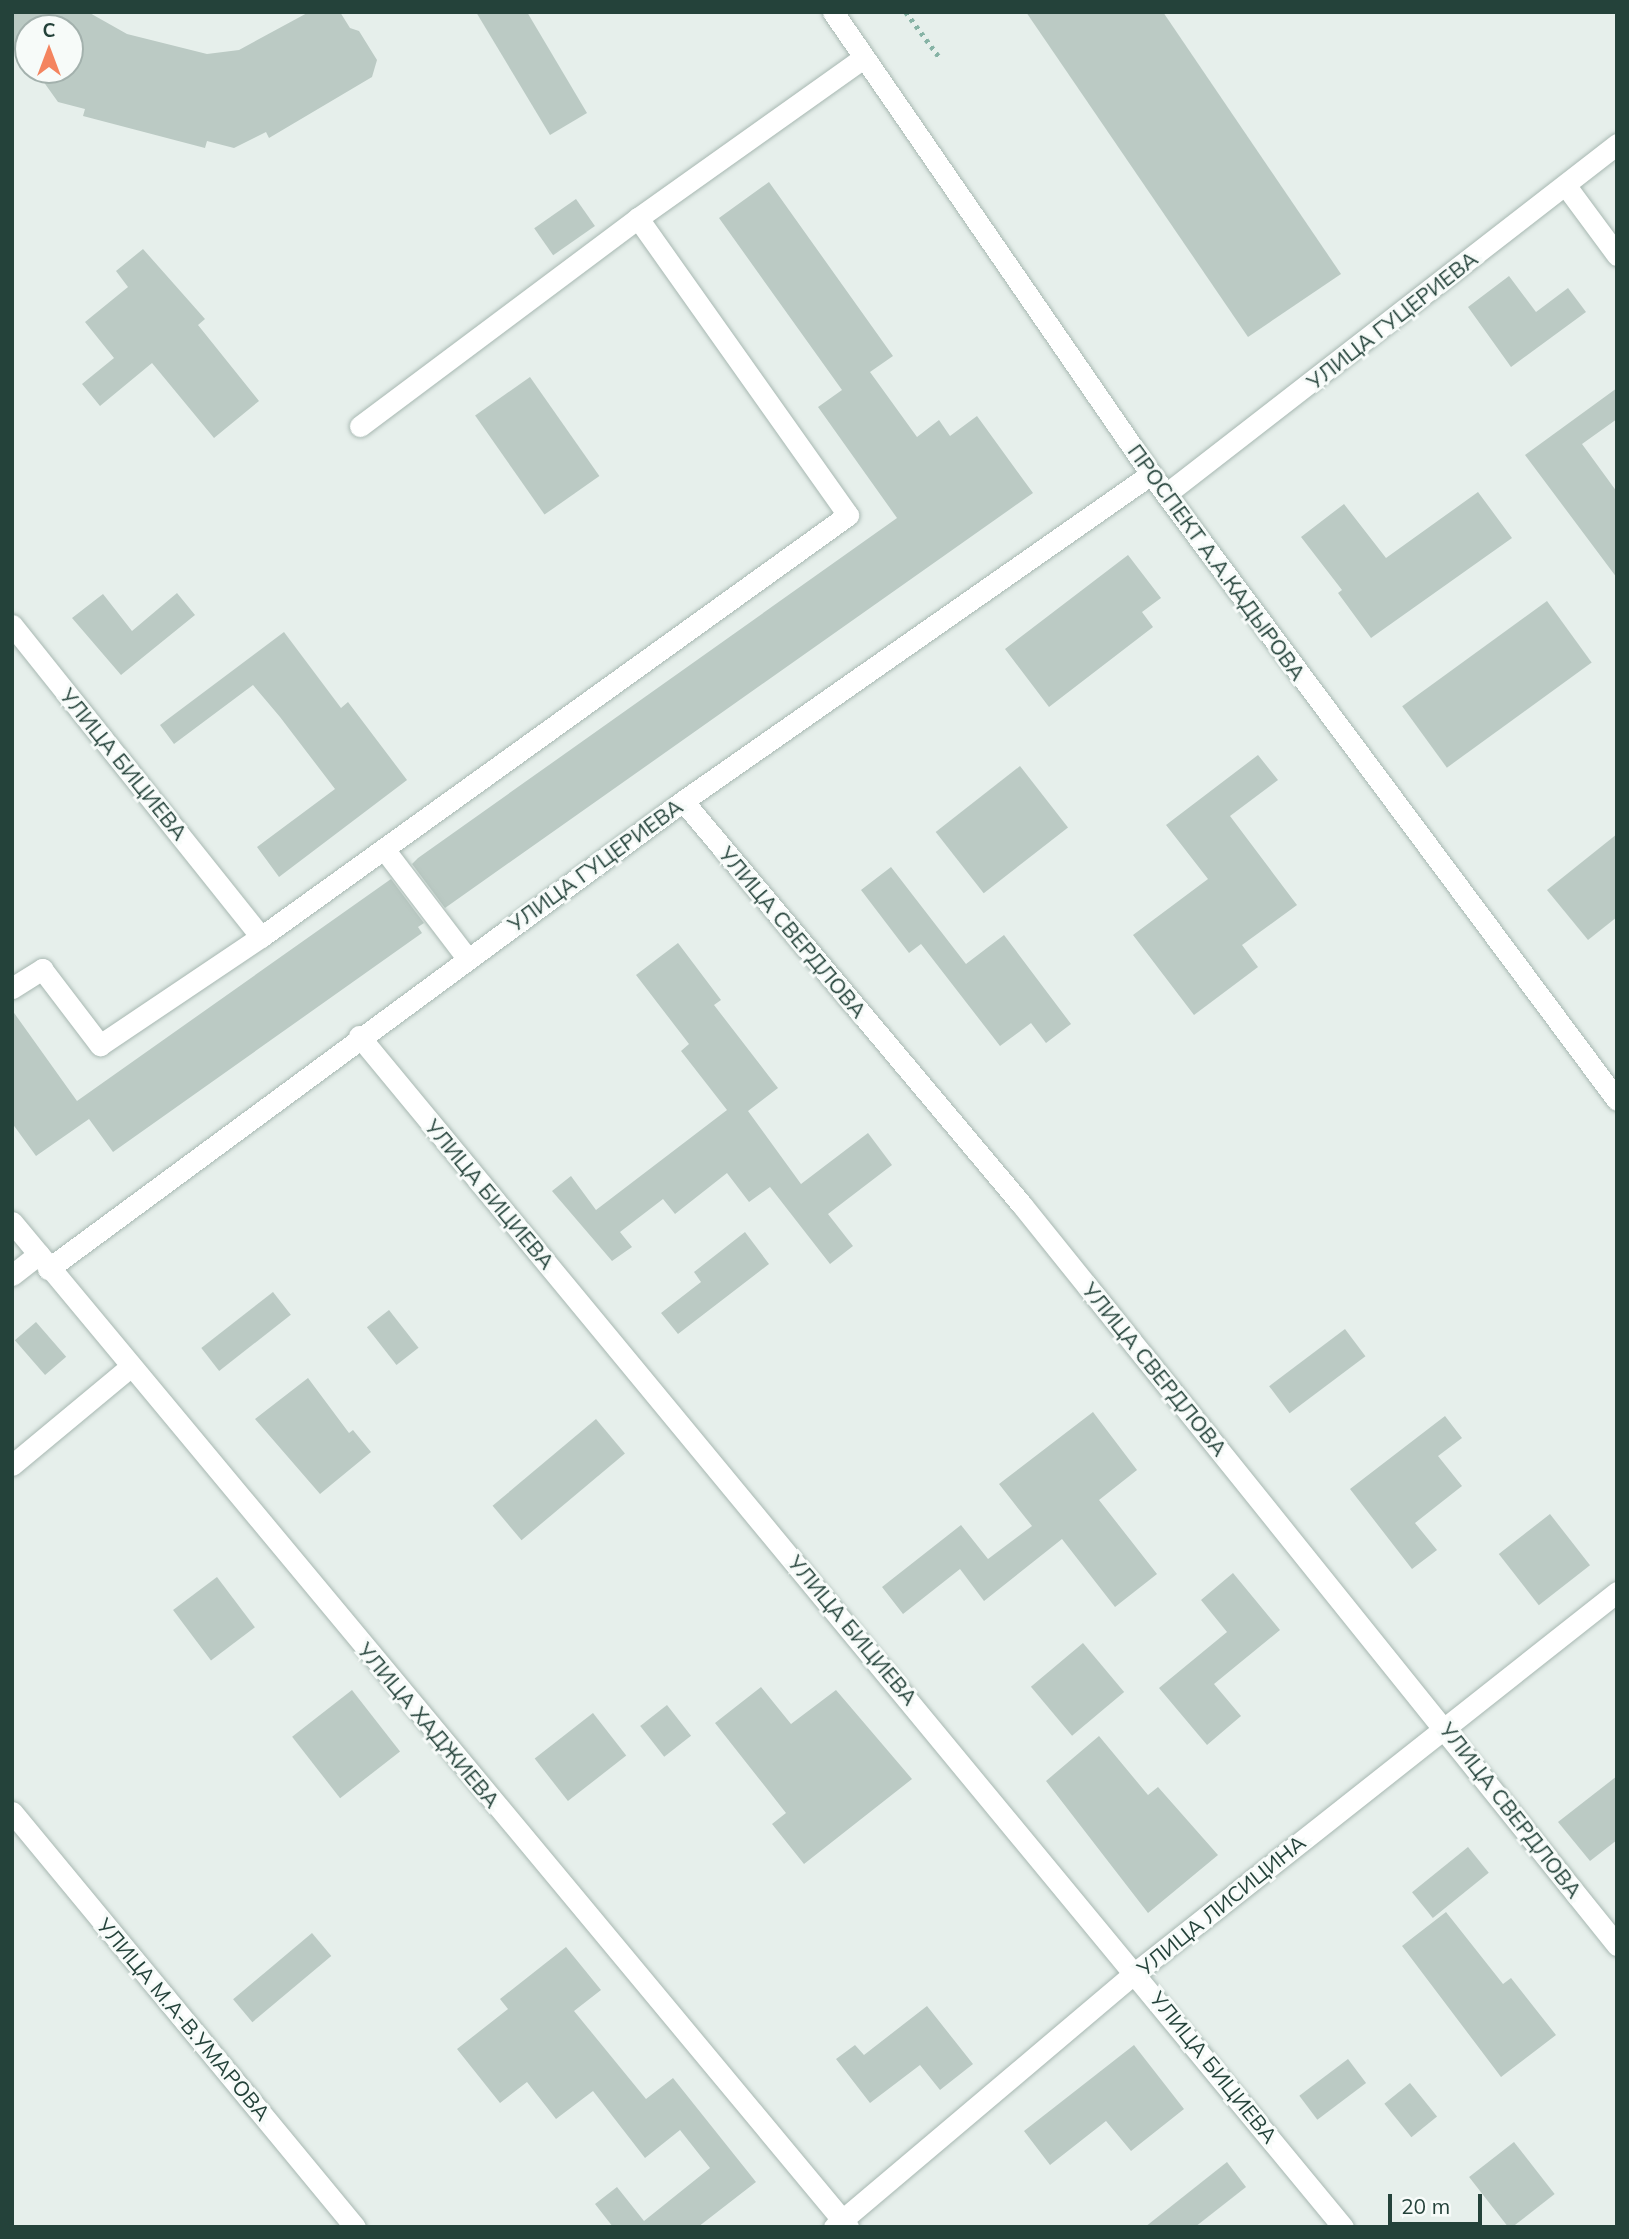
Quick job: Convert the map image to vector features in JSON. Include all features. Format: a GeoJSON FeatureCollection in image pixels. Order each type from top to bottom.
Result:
{"type":"FeatureCollection","features":[{"type":"Feature","properties":{"kind":"street","name":"ПРОСПЕКТ А.А.КАДЫРОВА"},"geometry":{"type":"LineString","coordinates":[[832,12],[1151,474],[1617,1100]]}},
{"type":"Feature","properties":{"kind":"street"},"geometry":{"type":"LineString","coordinates":[[360,426],[638,218],[863,58]]}},
{"type":"Feature","properties":{"kind":"street","name":"УЛИЦА ГУЦЕРИЕВА"},"geometry":{"type":"LineString","coordinates":[[1166,494],[1617,144]]}},
{"type":"Feature","properties":{"kind":"street"},"geometry":{"type":"LineString","coordinates":[[1566,186],[1617,256]]}},
{"type":"Feature","properties":{"kind":"street"},"geometry":{"type":"LineString","coordinates":[[12,988],[42,969],[100,1045],[261,937],[848,515],[638,218]]}},
{"type":"Feature","properties":{"kind":"street","name":"УЛИЦА ГУЦЕРИЕВА"},"geometry":{"type":"LineString","coordinates":[[12,1275],[43,1261],[683,801],[1151,474]]}},
{"type":"Feature","properties":{"kind":"street","name":"УЛИЦА БИЦИЕВА"},"geometry":{"type":"LineString","coordinates":[[12,625],[261,937]]}},
{"type":"Feature","properties":{"kind":"street","name":"УЛИЦА СВЕРДЛОВА"},"geometry":{"type":"LineString","coordinates":[[683,801],[1022,1205],[1445,1727],[1617,1945]]}},
{"type":"Feature","properties":{"kind":"street"},"geometry":{"type":"LineString","coordinates":[[384,849],[467,958]]}},
{"type":"Feature","properties":{"kind":"street","name":"УЛИЦА БИЦИЕВА"},"geometry":{"type":"LineString","coordinates":[[359,1036],[1136,1972],[1343,2227]]}},
{"type":"Feature","properties":{"kind":"street","name":"УЛИЦА ХАДЖИЕВА"},"geometry":{"type":"LineString","coordinates":[[12,1222],[841,2225]]}},
{"type":"Feature","properties":{"kind":"street"},"geometry":{"type":"LineString","coordinates":[[12,1465],[130,1367]]}},
{"type":"Feature","properties":{"kind":"street","name":"УЛИЦА ЛИСИЦИНА"},"geometry":{"type":"LineString","coordinates":[[841,2225],[1136,1972],[1617,1592]]}},
{"type":"Feature","properties":{"kind":"street","name":"УЛИЦА М.А-В.УМАРОВА"},"geometry":{"type":"LineString","coordinates":[[12,1812],[355,2227]]}},
{"type":"Feature","properties":{"kind":"path"},"geometry":{"type":"LineString","coordinates":[[906,12],[940,58]]}},
{"type":"Feature","properties":{"kind":"building"},"geometry":{"type":"Polygon","coordinates":[[[12,12],[88,12],[127,34],[207,54],[239,50],[309,12],[340,12],[350,28],[359,31],[377,60],[372,77],[269,138],[266,132],[234,148],[207,141],[205,148],[83,116],[85,109],[58,102],[45,84],[84,84],[84,14],[14,14],[14,48],[12,12]]]}},
{"type":"Feature","properties":{"kind":"building"},"geometry":{"type":"Polygon","coordinates":[[[476,12],[527,12],[587,113],[550,135],[476,12]]]}},
{"type":"Feature","properties":{"kind":"building"},"geometry":{"type":"Polygon","coordinates":[[[1026,12],[1163,12],[1341,274],[1248,337],[1026,12]]]}},
{"type":"Feature","properties":{"kind":"building"},"geometry":{"type":"Polygon","coordinates":[[[769,182],[893,356],[870,372],[917,437],[939,420],[950,436],[977,416],[1033,493],[445,908],[412,864],[418,858],[897,518],[818,407],[842,390],[719,218],[769,182]]]}},
{"type":"Feature","properties":{"kind":"building"},"geometry":{"type":"Polygon","coordinates":[[[576,199],[595,226],[553,255],[534,228],[576,199]]]}},
{"type":"Feature","properties":{"kind":"building"},"geometry":{"type":"Polygon","coordinates":[[[143,249],[205,319],[198,325],[259,401],[214,438],[152,363],[100,406],[82,384],[114,358],[85,322],[128,287],[116,271],[143,249]]]}},
{"type":"Feature","properties":{"kind":"building"},"geometry":{"type":"Polygon","coordinates":[[[1509,276],[1536,312],[1568,288],[1586,312],[1511,367],[1468,307],[1509,276]]]}},
{"type":"Feature","properties":{"kind":"building"},"geometry":{"type":"Polygon","coordinates":[[[530,377],[599,476],[545,515],[475,415],[530,377]]]}},
{"type":"Feature","properties":{"kind":"building"},"geometry":{"type":"Polygon","coordinates":[[[1617,388],[1617,419],[1582,444],[1617,492],[1617,578],[1525,455],[1617,388]]]}},
{"type":"Feature","properties":{"kind":"building"},"geometry":{"type":"Polygon","coordinates":[[[1478,492],[1512,538],[1371,638],[1338,593],[1342,590],[1301,537],[1344,504],[1386,558],[1478,492]]]}},
{"type":"Feature","properties":{"kind":"building"},"geometry":{"type":"Polygon","coordinates":[[[1128,555],[1161,598],[1142,612],[1153,627],[1049,707],[1005,649],[1128,555]]]}},
{"type":"Feature","properties":{"kind":"building"},"geometry":{"type":"Polygon","coordinates":[[[177,593],[195,615],[121,675],[72,618],[103,594],[132,631],[177,593]]]}},
{"type":"Feature","properties":{"kind":"building"},"geometry":{"type":"Polygon","coordinates":[[[1547,601],[1592,662],[1447,768],[1402,706],[1547,601]]]}},
{"type":"Feature","properties":{"kind":"building"},"geometry":{"type":"Polygon","coordinates":[[[284,632],[341,708],[348,702],[407,780],[279,877],[257,847],[335,789],[280,717],[253,685],[174,744],[160,725],[284,632]]]}},
{"type":"Feature","properties":{"kind":"building"},"geometry":{"type":"Polygon","coordinates":[[[1258,755],[1278,780],[1230,816],[1297,905],[1242,945],[1258,967],[1194,1015],[1133,935],[1208,879],[1166,825],[1258,755]]]}},
{"type":"Feature","properties":{"kind":"building"},"geometry":{"type":"Polygon","coordinates":[[[1020,766],[1068,827],[984,893],[936,832],[1020,766]]]}},
{"type":"Feature","properties":{"kind":"building"},"geometry":{"type":"Polygon","coordinates":[[[1617,834],[1617,917],[1588,940],[1547,890],[1617,834]]]}},
{"type":"Feature","properties":{"kind":"building"},"geometry":{"type":"Polygon","coordinates":[[[891,867],[966,964],[1004,935],[1071,1024],[1046,1043],[1031,1023],[1000,1046],[921,944],[909,953],[861,890],[891,867]]]}},
{"type":"Feature","properties":{"kind":"building"},"geometry":{"type":"Polygon","coordinates":[[[391,879],[424,923],[418,927],[422,933],[113,1152],[89,1119],[36,1156],[12,1123],[12,1010],[77,1101],[391,879]]]}},
{"type":"Feature","properties":{"kind":"building"},"geometry":{"type":"Polygon","coordinates":[[[678,943],[721,1000],[714,1005],[778,1088],[748,1111],[801,1184],[868,1133],[892,1165],[828,1214],[853,1246],[830,1264],[770,1187],[749,1202],[727,1173],[675,1214],[663,1199],[620,1232],[632,1247],[612,1261],[552,1191],[571,1176],[596,1210],[727,1110],[681,1051],[689,1044],[636,975],[678,943]]]}},
{"type":"Feature","properties":{"kind":"building"},"geometry":{"type":"Polygon","coordinates":[[[745,1232],[769,1264],[678,1334],[661,1313],[701,1282],[694,1272],[745,1232]]]}},
{"type":"Feature","properties":{"kind":"building"},"geometry":{"type":"Polygon","coordinates":[[[273,1292],[291,1315],[219,1371],[201,1348],[273,1292]]]}},
{"type":"Feature","properties":{"kind":"building"},"geometry":{"type":"Polygon","coordinates":[[[389,1310],[419,1348],[396,1365],[367,1327],[389,1310]]]}},
{"type":"Feature","properties":{"kind":"building"},"geometry":{"type":"Polygon","coordinates":[[[36,1322],[66,1357],[45,1375],[15,1340],[36,1322]]]}},
{"type":"Feature","properties":{"kind":"building"},"geometry":{"type":"Polygon","coordinates":[[[1345,1329],[1365,1356],[1290,1413],[1269,1386],[1345,1329]]]}},
{"type":"Feature","properties":{"kind":"building"},"geometry":{"type":"Polygon","coordinates":[[[308,1378],[349,1433],[353,1430],[371,1452],[320,1494],[255,1419],[308,1378]]]}},
{"type":"Feature","properties":{"kind":"building"},"geometry":{"type":"Polygon","coordinates":[[[1093,1412],[1137,1470],[1099,1500],[1157,1574],[1115,1607],[1062,1539],[984,1601],[960,1569],[903,1614],[882,1587],[961,1525],[988,1559],[1032,1526],[999,1484],[1093,1412]]]}},
{"type":"Feature","properties":{"kind":"building"},"geometry":{"type":"Polygon","coordinates":[[[1445,1416],[1462,1438],[1438,1456],[1462,1486],[1415,1523],[1437,1550],[1412,1569],[1350,1489],[1445,1416]]]}},
{"type":"Feature","properties":{"kind":"building"},"geometry":{"type":"Polygon","coordinates":[[[596,1419],[625,1453],[522,1540],[493,1506],[596,1419]]]}},
{"type":"Feature","properties":{"kind":"building"},"geometry":{"type":"Polygon","coordinates":[[[1550,1514],[1590,1565],[1539,1605],[1499,1554],[1550,1514]]]}},
{"type":"Feature","properties":{"kind":"building"},"geometry":{"type":"Polygon","coordinates":[[[1233,1573],[1280,1630],[1214,1684],[1241,1716],[1207,1745],[1159,1688],[1227,1632],[1201,1600],[1233,1573]]]}},
{"type":"Feature","properties":{"kind":"building"},"geometry":{"type":"Polygon","coordinates":[[[217,1577],[255,1627],[211,1660],[173,1610],[217,1577]]]}},
{"type":"Feature","properties":{"kind":"building"},"geometry":{"type":"Polygon","coordinates":[[[1083,1643],[1124,1692],[1072,1736],[1031,1687],[1083,1643]]]}},
{"type":"Feature","properties":{"kind":"building"},"geometry":{"type":"Polygon","coordinates":[[[761,1687],[791,1724],[836,1690],[912,1779],[804,1864],[772,1824],[786,1813],[715,1723],[761,1687]]]}},
{"type":"Feature","properties":{"kind":"building"},"geometry":{"type":"Polygon","coordinates":[[[352,1690],[400,1751],[340,1798],[292,1737],[352,1690]]]}},
{"type":"Feature","properties":{"kind":"building"},"geometry":{"type":"Polygon","coordinates":[[[667,1705],[691,1736],[664,1757],[640,1726],[667,1705]]]}},
{"type":"Feature","properties":{"kind":"building"},"geometry":{"type":"Polygon","coordinates":[[[593,1713],[626,1756],[568,1801],[535,1759],[593,1713]]]}},
{"type":"Feature","properties":{"kind":"building"},"geometry":{"type":"Polygon","coordinates":[[[1099,1736],[1148,1795],[1158,1787],[1218,1855],[1148,1913],[1046,1781],[1099,1736]]]}},
{"type":"Feature","properties":{"kind":"building"},"geometry":{"type":"Polygon","coordinates":[[[1617,1776],[1617,1840],[1590,1861],[1558,1822],[1617,1776]]]}},
{"type":"Feature","properties":{"kind":"building"},"geometry":{"type":"Polygon","coordinates":[[[1468,1847],[1489,1873],[1433,1918],[1412,1892],[1468,1847]]]}},
{"type":"Feature","properties":{"kind":"building"},"geometry":{"type":"Polygon","coordinates":[[[1446,1912],[1503,1984],[1511,1978],[1556,2035],[1501,2077],[1402,1946],[1446,1912]]]}},
{"type":"Feature","properties":{"kind":"building"},"geometry":{"type":"Polygon","coordinates":[[[312,1933],[331,1956],[252,2022],[233,1999],[312,1933]]]}},
{"type":"Feature","properties":{"kind":"building"},"geometry":{"type":"Polygon","coordinates":[[[566,1947],[601,1990],[574,2011],[646,2099],[673,2078],[756,2182],[698,2227],[613,2227],[595,2204],[617,2187],[644,2221],[710,2168],[680,2130],[645,2158],[593,2091],[556,2119],[527,2082],[500,2103],[457,2049],[508,2009],[500,1999],[566,1947]]]}},
{"type":"Feature","properties":{"kind":"building"},"geometry":{"type":"Polygon","coordinates":[[[927,2006],[973,2064],[940,2090],[920,2065],[870,2103],[836,2059],[855,2045],[864,2055],[927,2006]]]}},
{"type":"Feature","properties":{"kind":"building"},"geometry":{"type":"Polygon","coordinates":[[[1134,2045],[1184,2109],[1131,2151],[1106,2121],[1050,2165],[1024,2131],[1134,2045]]]}},
{"type":"Feature","properties":{"kind":"building"},"geometry":{"type":"Polygon","coordinates":[[[1348,2059],[1366,2083],[1317,2120],[1299,2096],[1348,2059]]]}},
{"type":"Feature","properties":{"kind":"building"},"geometry":{"type":"Polygon","coordinates":[[[1410,2083],[1437,2116],[1411,2137],[1384,2104],[1410,2083]]]}},
{"type":"Feature","properties":{"kind":"building"},"geometry":{"type":"Polygon","coordinates":[[[1514,2142],[1555,2194],[1512,2227],[1508,2227],[1469,2177],[1514,2142]]]}},
{"type":"Feature","properties":{"kind":"building"},"geometry":{"type":"Polygon","coordinates":[[[1227,2162],[1246,2187],[1195,2227],[1145,2227],[1227,2162]]]}}]}
